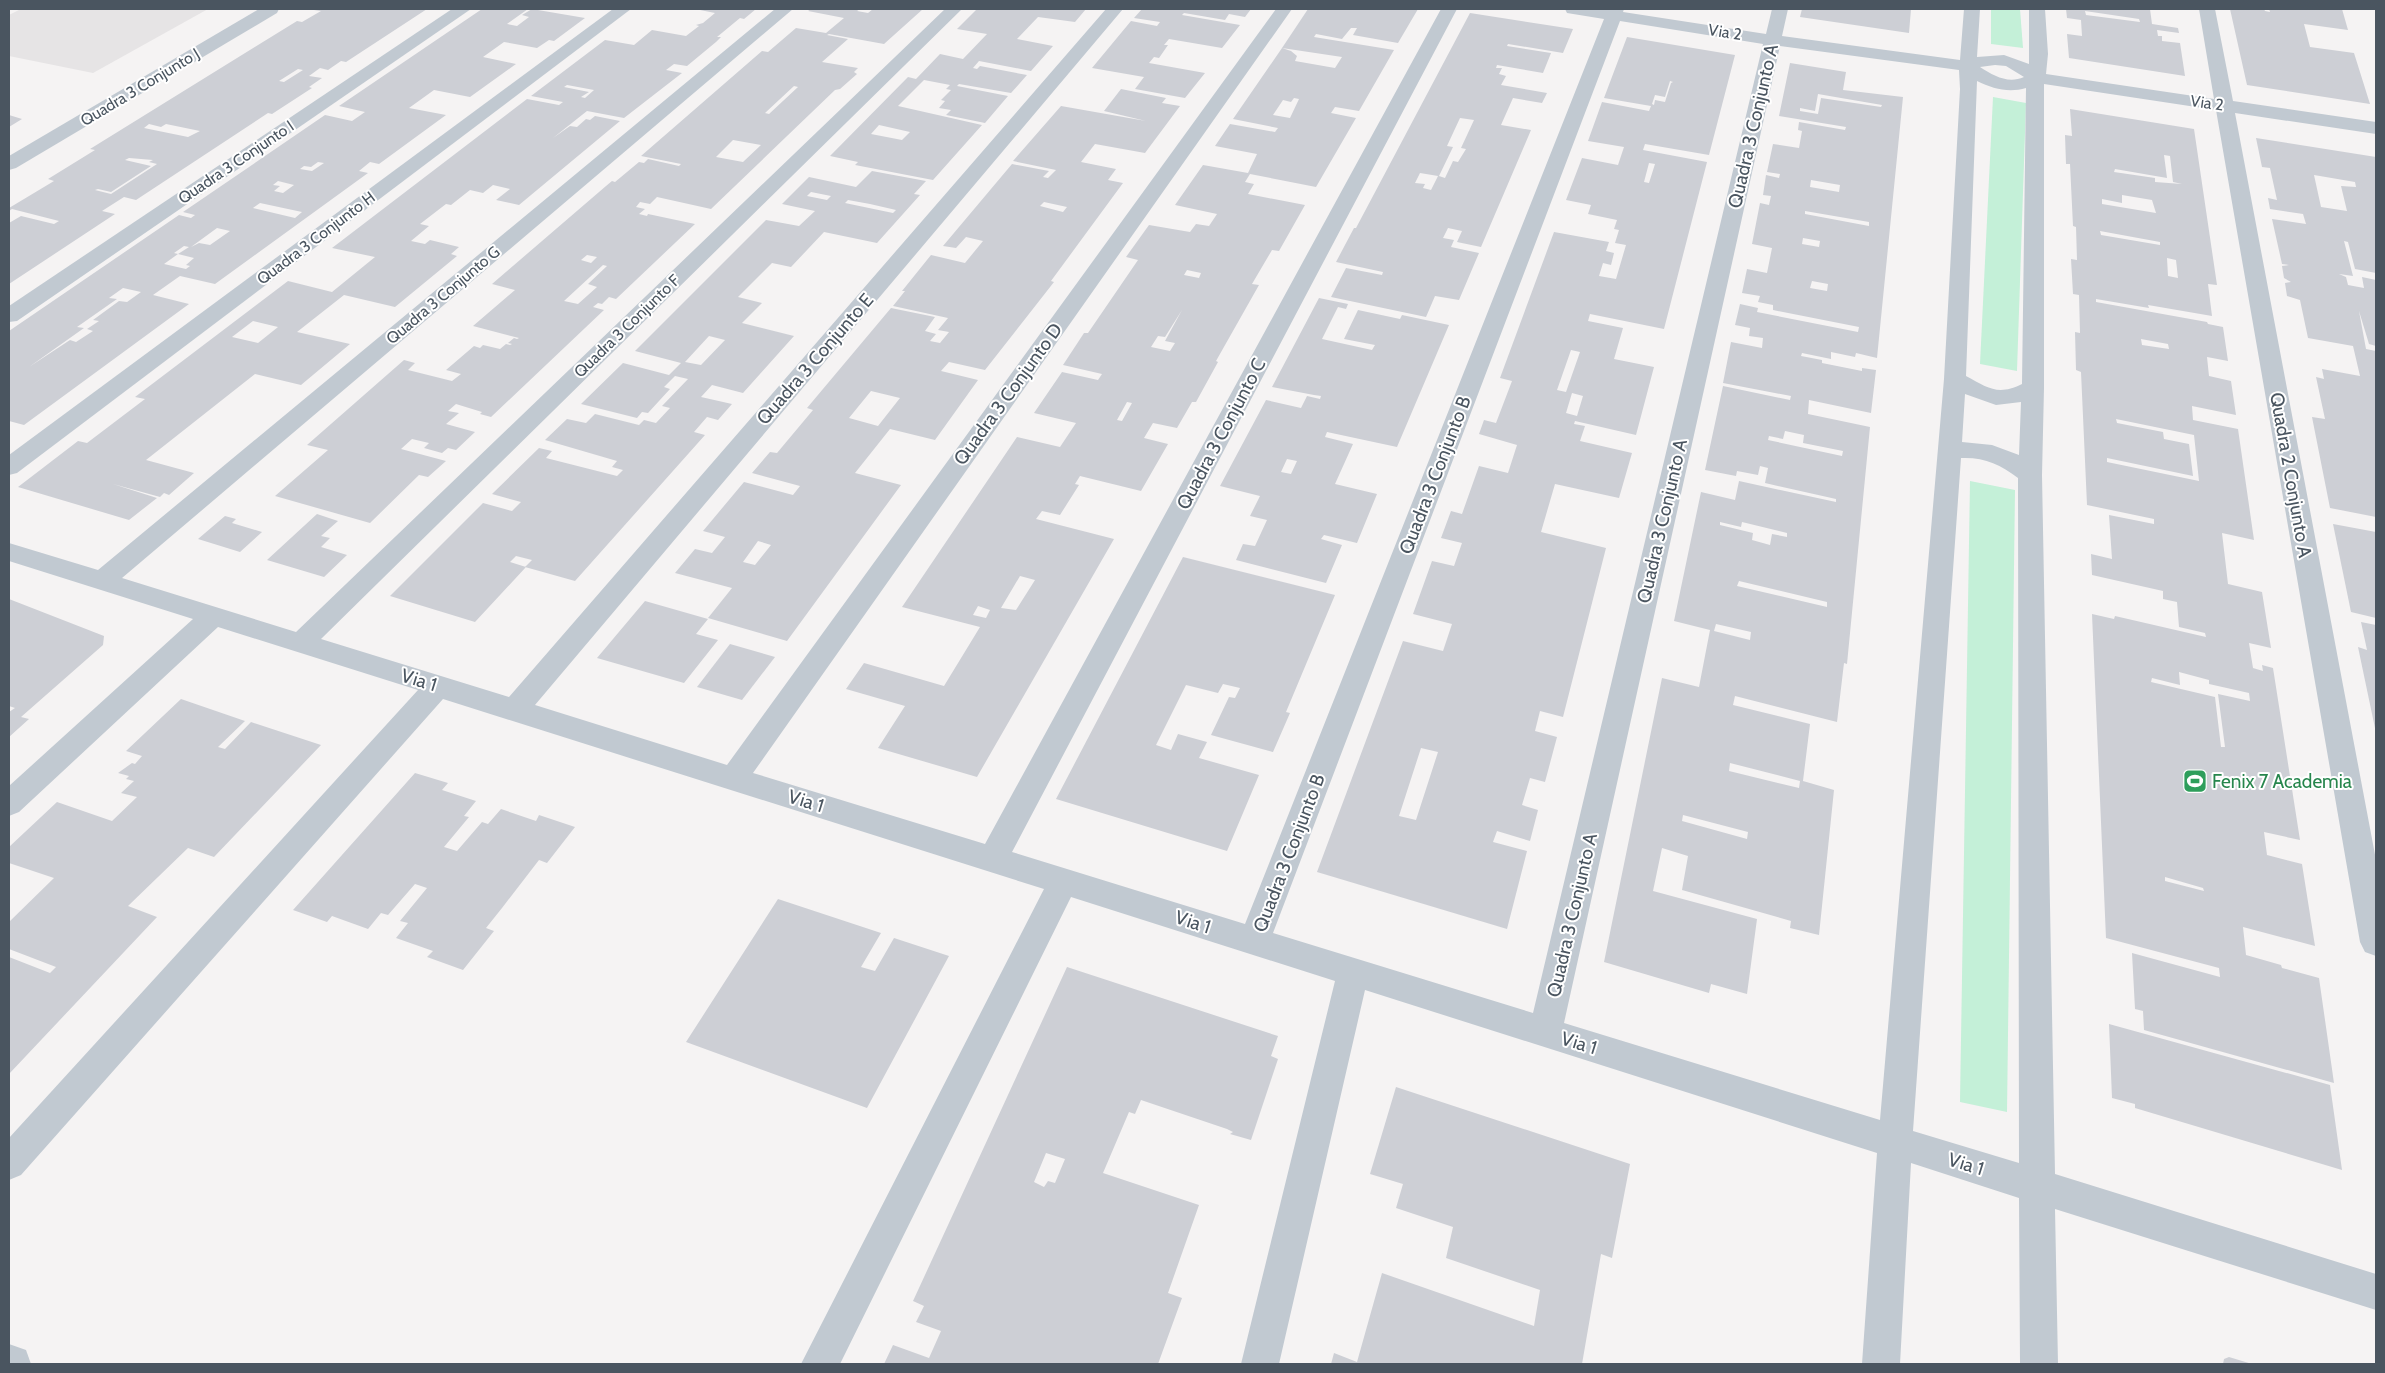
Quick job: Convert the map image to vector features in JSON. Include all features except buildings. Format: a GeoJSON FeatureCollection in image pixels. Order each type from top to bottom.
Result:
{"type":"FeatureCollection","features":[{"type":"Feature","properties":{"kind":"street","name":"Quadra 3 Conjunto J"},"geometry":{"type":"LineString","coordinates":[[9,164],[271,9]]}},
{"type":"Feature","properties":{"kind":"street","name":"Quadra 3 Conjunto I"},"geometry":{"type":"LineString","coordinates":[[9,316],[462,9]]}},
{"type":"Feature","properties":{"kind":"street","name":"Quadra 3 Conjunto H"},"geometry":{"type":"LineString","coordinates":[[9,467],[623,9]]}},
{"type":"Feature","properties":{"kind":"street","name":"Quadra 3 Conjunto G"},"geometry":{"type":"LineString","coordinates":[[102,581],[785,9]]}},
{"type":"Feature","properties":{"kind":"street","name":"Quadra 3 Conjunto F"},"geometry":{"type":"LineString","coordinates":[[301,643],[954,9]]}},
{"type":"Feature","properties":{"kind":"street","name":"Quadra 3 Conjunto E"},"geometry":{"type":"LineString","coordinates":[[515,710],[1115,9]]}},
{"type":"Feature","properties":{"kind":"street","name":"Quadra 3 Conjunto D"},"geometry":{"type":"LineString","coordinates":[[733,779],[1284,9]]}},
{"type":"Feature","properties":{"kind":"street","name":"Quadra 3 Conjunto C"},"geometry":{"type":"LineString","coordinates":[[992,859],[1449,9]]}},
{"type":"Feature","properties":{"kind":"street","name":"Via 2"},"geometry":{"type":"LineString","coordinates":[[1573,9],[1615,12],[1773,40],[1966,66]]}},
{"type":"Feature","properties":{"kind":"street","name":"Quadra 3 Conjunto A"},"geometry":{"type":"LineString","coordinates":[[1545,1033],[1780,9]]}},
{"type":"Feature","properties":{"kind":"street"},"geometry":{"type":"LineString","coordinates":[[1881,1364],[1895,1142],[1955,379],[1969,89],[1966,66],[1971,46],[1972,9]]}},
{"type":"Feature","properties":{"kind":"street"},"geometry":{"type":"LineString","coordinates":[[2037,9],[2037,78],[2034,98],[2033,388],[2030,475],[2039,1364]]}},
{"type":"Feature","properties":{"kind":"street","name":"Quadra 2 Conjunto A"},"geometry":{"type":"LineString","coordinates":[[2207,9],[2376,942]]}},
{"type":"Feature","properties":{"kind":"street","name":"Quadra 3 Conjunto B"},"geometry":{"type":"LineString","coordinates":[[1254,941],[1615,12]]}},
{"type":"Feature","properties":{"kind":"street"},"geometry":{"type":"LineString","coordinates":[[1966,66],[1983,60],[2002,59],[2020,65],[2037,78]]}},
{"type":"Feature","properties":{"kind":"street"},"geometry":{"type":"LineString","coordinates":[[1966,66],[1983,78],[2004,85],[2023,85],[2037,78]]}},
{"type":"Feature","properties":{"kind":"street","name":"Via 2"},"geometry":{"type":"LineString","coordinates":[[2037,78],[2376,128]]}},
{"type":"Feature","properties":{"kind":"street"},"geometry":{"type":"LineString","coordinates":[[1955,379],[1978,392],[1994,397],[2010,398],[2033,388]]}},
{"type":"Feature","properties":{"kind":"street"},"geometry":{"type":"LineString","coordinates":[[1948,451],[1970,448],[1993,452],[2010,459],[2030,475]]}},
{"type":"Feature","properties":{"kind":"street","name":"Via 1"},"geometry":{"type":"LineString","coordinates":[[9,553],[2376,1292]]}},
{"type":"Feature","properties":{"kind":"street"},"geometry":{"type":"LineString","coordinates":[[9,804],[214,616]]}},
{"type":"Feature","properties":{"kind":"street"},"geometry":{"type":"LineString","coordinates":[[9,1163],[438,686]]}},
{"type":"Feature","properties":{"kind":"street"},"geometry":{"type":"LineString","coordinates":[[820,1364],[1064,882]]}},
{"type":"Feature","properties":{"kind":"street"},"geometry":{"type":"LineString","coordinates":[[1260,1364],[1353,972]]}},
{"type":"Feature","properties":{"kind":"shaded area"},"geometry":{"type":"Polygon","coordinates":[[[21,9],[208,9],[93,73],[9,56],[9,15],[21,9]]]}},
{"type":"Feature","properties":{"kind":"green space"},"geometry":{"type":"Polygon","coordinates":[[[1991,9],[2020,9],[2023,48],[1991,44],[1991,9]]]}},
{"type":"Feature","properties":{"kind":"green space"},"geometry":{"type":"Polygon","coordinates":[[[1993,97],[2026,103],[2017,371],[1980,364],[1993,97]]]}},
{"type":"Feature","properties":{"kind":"green space"},"geometry":{"type":"Polygon","coordinates":[[[1970,481],[2015,490],[2007,1112],[1960,1102],[1970,481]]]}},
{"type":"Feature","properties":{"kind":"place","name":"Fenix 7 Academia"},"geometry":{"type":"Point","coordinates":[2195,781]}}]}
